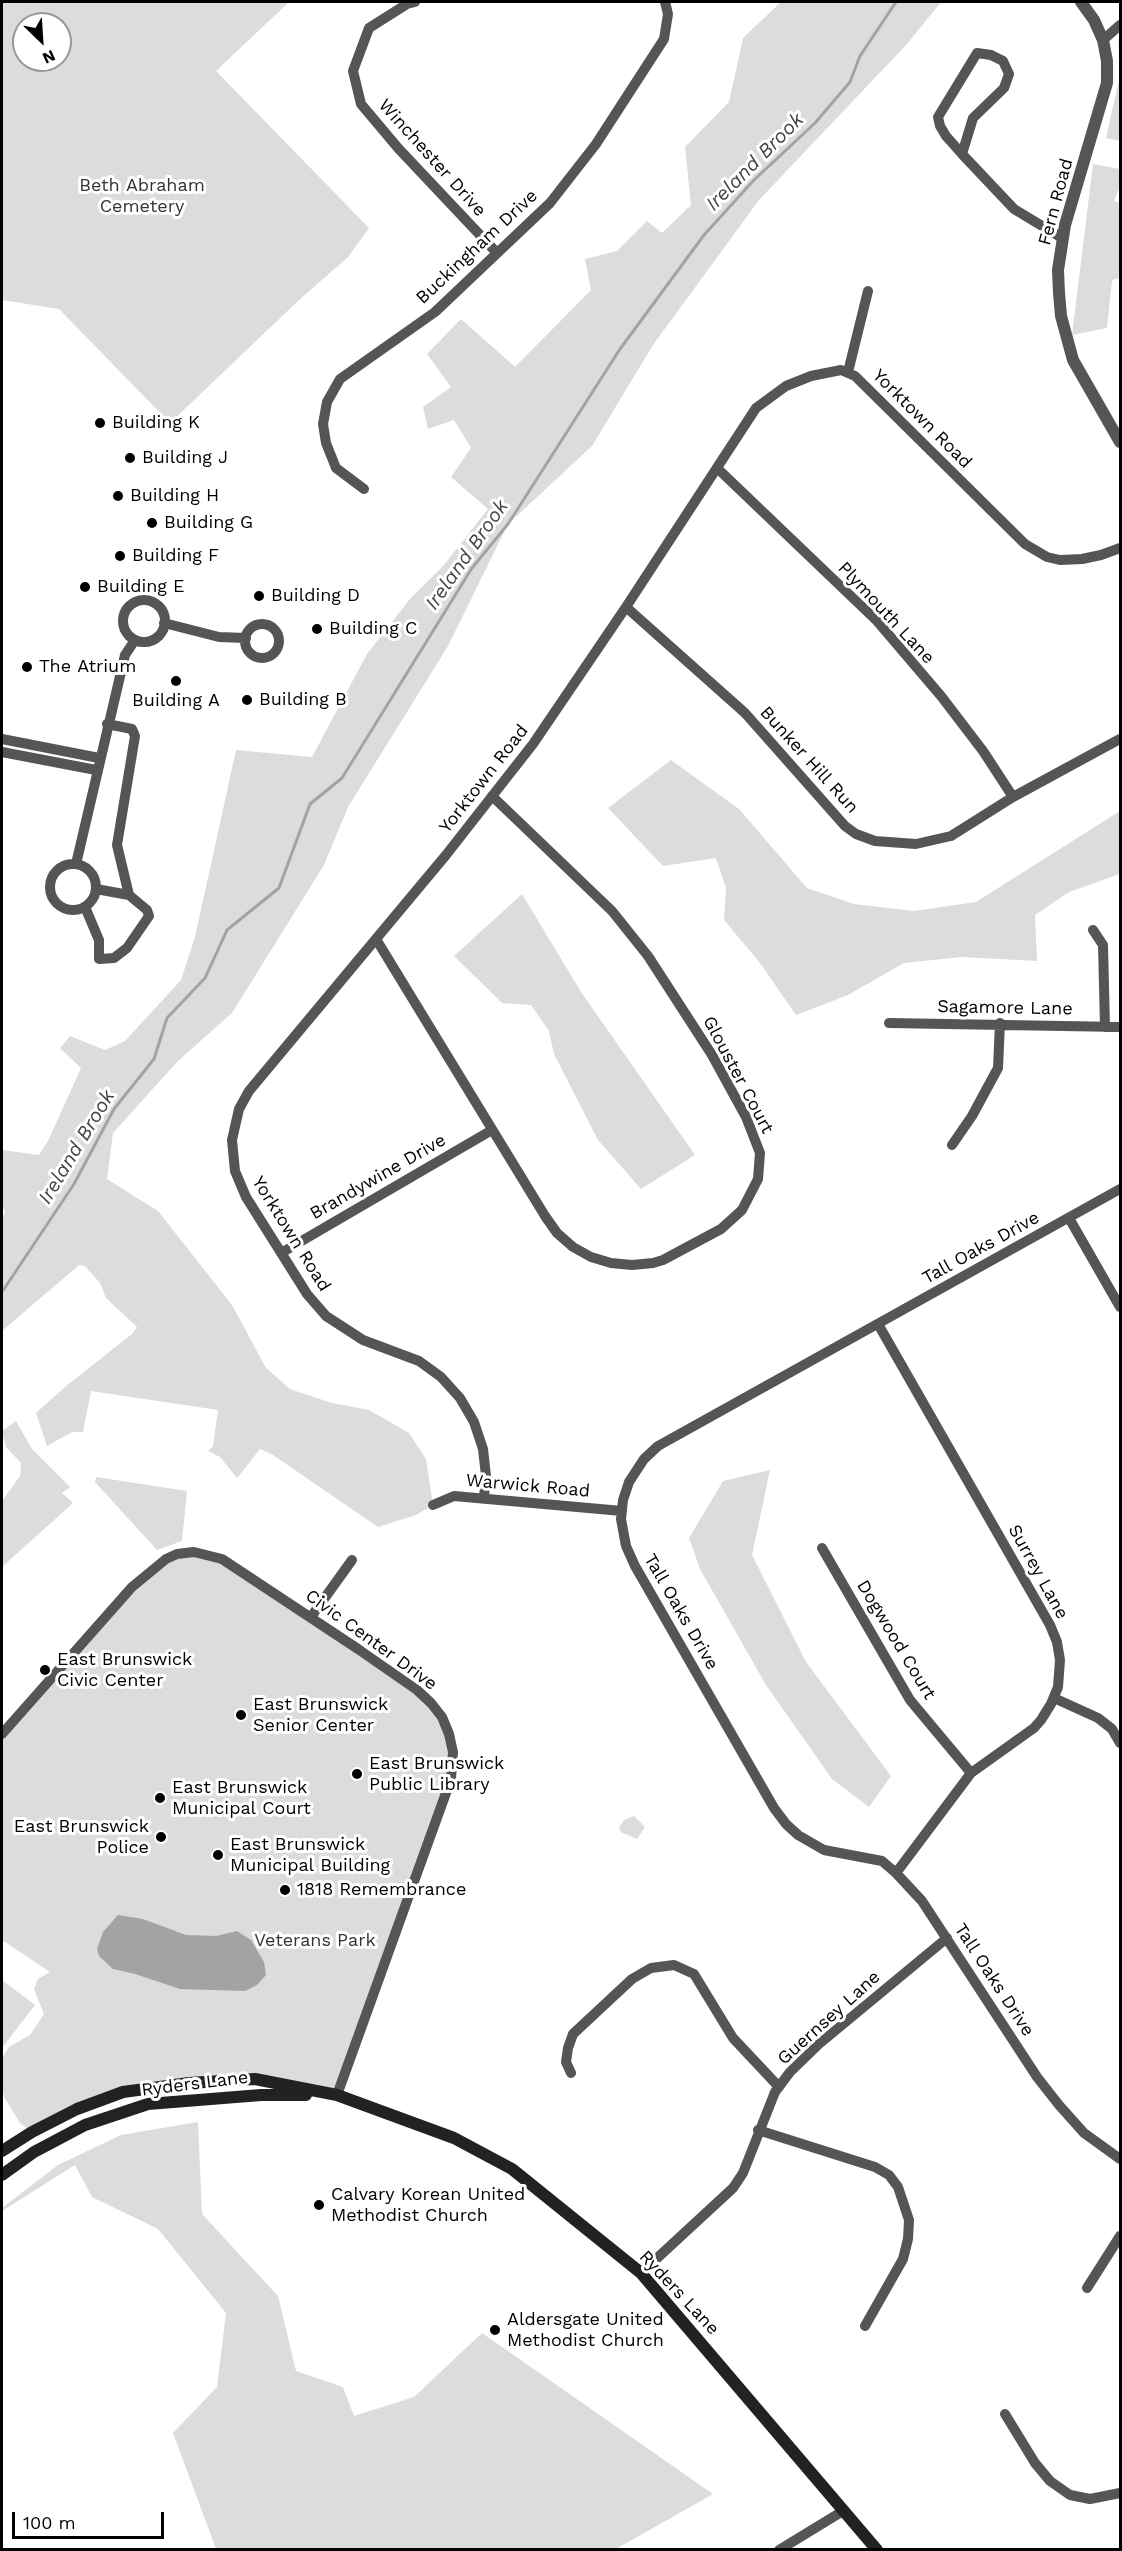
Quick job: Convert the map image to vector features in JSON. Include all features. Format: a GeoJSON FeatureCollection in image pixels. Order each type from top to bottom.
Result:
{"type":"FeatureCollection","features":[{"type":"Feature","properties":{"kind":"main road","name":"Ryders Lane"},"geometry":{"type":"LineString","coordinates":[[2,2151],[32,2132],[77,2109],[123,2092],[189,2083],[255,2079],[337,2095],[454,2138],[512,2169],[641,2273],[877,2550]]}},
{"type":"Feature","properties":{"kind":"main road","name":"Ryders Lane"},"geometry":{"type":"LineString","coordinates":[[2,2175],[34,2152],[85,2125],[148,2104],[261,2094],[337,2095]]}},
{"type":"Feature","properties":{"kind":"street","name":"Winchester Drive"},"geometry":{"type":"LineString","coordinates":[[416,2],[407,4],[369,28],[353,71],[362,104],[398,148],[497,253]]}},
{"type":"Feature","properties":{"kind":"street","name":"Buckingham Drive"},"geometry":{"type":"LineString","coordinates":[[364,489],[336,468],[326,443],[323,424],[327,402],[340,379],[435,312],[550,203],[596,144],[664,39],[668,14],[665,2]]}},
{"type":"Feature","properties":{"kind":"street","name":"Fern Road"},"geometry":{"type":"LineString","coordinates":[[1081,2],[1094,20],[1103,40],[1108,72],[1106,93],[1062,238],[1058,270],[1059,293],[1066,338],[1073,360],[1120,442]]}},
{"type":"Feature","properties":{"kind":"street"},"geometry":{"type":"LineString","coordinates":[[1103,40],[1120,25]]}},
{"type":"Feature","properties":{"kind":"street"},"geometry":{"type":"LineString","coordinates":[[962,154],[973,118],[1004,88],[1009,74],[1003,61],[991,55],[977,53],[938,117],[940,126],[962,154],[1014,209],[1062,238]]}},
{"type":"Feature","properties":{"kind":"street"},"geometry":{"type":"LineString","coordinates":[[848,372],[868,291]]}},
{"type":"Feature","properties":{"kind":"street","name":"Yorktown Road"},"geometry":{"type":"LineString","coordinates":[[484,1497],[485,1462],[479,1435],[468,1410],[451,1387],[418,1361],[363,1340],[337,1325],[307,1294],[246,1197],[238,1181],[232,1150],[236,1119],[255,1083],[376,939],[533,744],[756,408],[786,386],[812,376],[841,370],[855,376],[1025,544],[1047,557],[1060,560],[1101,555],[1120,548]]}},
{"type":"Feature","properties":{"kind":"street","name":"Plymouth Lane"},"geometry":{"type":"LineString","coordinates":[[717,468],[877,621],[969,732],[1013,797]]}},
{"type":"Feature","properties":{"kind":"street"},"geometry":{"type":"LineString","coordinates":[[146,600],[162,610],[164,623],[163,630],[154,639],[141,642],[126,633],[123,623],[125,611],[134,603],[146,600]]}},
{"type":"Feature","properties":{"kind":"street","name":"Bunker Hill Run"},"geometry":{"type":"LineString","coordinates":[[626,607],[745,713],[845,826],[856,834],[875,841],[899,844],[932,842],[970,826],[1013,797],[1120,739]]}},
{"type":"Feature","properties":{"kind":"street"},"geometry":{"type":"LineString","coordinates":[[164,623],[219,637],[246,638]]}},
{"type":"Feature","properties":{"kind":"street"},"geometry":{"type":"LineString","coordinates":[[76,864],[96,770],[125,655],[135,640]]}},
{"type":"Feature","properties":{"kind":"street"},"geometry":{"type":"LineString","coordinates":[[107,724],[132,729],[135,736],[117,845],[129,895]]}},
{"type":"Feature","properties":{"kind":"street"},"geometry":{"type":"LineString","coordinates":[[2,739],[99,758]]}},
{"type":"Feature","properties":{"kind":"street"},"geometry":{"type":"LineString","coordinates":[[2,752],[96,770]]}},
{"type":"Feature","properties":{"kind":"street","name":"Glouster Court"},"geometry":{"type":"LineString","coordinates":[[376,939],[557,1233],[582,1252],[611,1263],[632,1265],[663,1260],[721,1229],[736,1217],[755,1188],[760,1171],[760,1153],[746,1117],[684,1009],[648,956],[612,910],[492,795]]}},
{"type":"Feature","properties":{"kind":"street"},"geometry":{"type":"LineString","coordinates":[[76,864],[89,870],[96,882],[96,890],[85,907],[70,909],[62,907],[52,896],[50,888],[55,873],[68,865],[76,864]]}},
{"type":"Feature","properties":{"kind":"street"},"geometry":{"type":"LineString","coordinates":[[85,907],[99,940],[99,960],[114,958],[127,948],[149,916],[147,910],[129,895],[96,890]]}},
{"type":"Feature","properties":{"kind":"street"},"geometry":{"type":"LineString","coordinates":[[1093,930],[1103,945],[1105,1027]]}},
{"type":"Feature","properties":{"kind":"street","name":"Sagamore Lane"},"geometry":{"type":"LineString","coordinates":[[889,1023],[1000,1023],[1120,1027]]}},
{"type":"Feature","properties":{"kind":"street"},"geometry":{"type":"LineString","coordinates":[[952,1145],[972,1116],[998,1068],[1000,1023]]}},
{"type":"Feature","properties":{"kind":"street","name":"Brandywine Drive"},"geometry":{"type":"LineString","coordinates":[[281,1253],[492,1130]]}},
{"type":"Feature","properties":{"kind":"street","name":"Tall Oaks Drive"},"geometry":{"type":"LineString","coordinates":[[1120,1189],[658,1446],[633,1474],[626,1491],[622,1511],[623,1537],[629,1555],[774,1808],[786,1824],[812,1844],[836,1854],[882,1861],[896,1873],[922,1901],[1059,2105],[1084,2133],[1120,2159]]}},
{"type":"Feature","properties":{"kind":"street"},"geometry":{"type":"LineString","coordinates":[[1069,1218],[1120,1307]]}},
{"type":"Feature","properties":{"kind":"street","name":"Surrey Lane"},"geometry":{"type":"LineString","coordinates":[[878,1324],[1050,1625],[1057,1642],[1060,1660],[1059,1678],[1054,1698],[1047,1712],[1034,1728],[971,1773],[896,1873]]}},
{"type":"Feature","properties":{"kind":"street","name":"Warwick Road"},"geometry":{"type":"LineString","coordinates":[[433,1505],[454,1496],[622,1511]]}},
{"type":"Feature","properties":{"kind":"street","name":"Dogwood Court"},"geometry":{"type":"LineString","coordinates":[[822,1548],[910,1700],[971,1773]]}},
{"type":"Feature","properties":{"kind":"street","name":"Civic Center Drive"},"geometry":{"type":"LineString","coordinates":[[2,1734],[132,1587],[152,1569],[177,1554],[194,1552],[222,1559],[425,1696],[446,1725],[453,1752],[453,1770],[448,1790],[337,2095]]}},
{"type":"Feature","properties":{"kind":"street"},"geometry":{"type":"LineString","coordinates":[[311,1617],[352,1560]]}},
{"type":"Feature","properties":{"kind":"street"},"geometry":{"type":"LineString","coordinates":[[1054,1698],[1098,1718],[1112,1729],[1120,1743]]}},
{"type":"Feature","properties":{"kind":"street","name":"Guernsey Lane"},"geometry":{"type":"LineString","coordinates":[[641,2273],[733,2188],[743,2173],[779,2086],[819,2044],[947,1938]]}},
{"type":"Feature","properties":{"kind":"street"},"geometry":{"type":"LineString","coordinates":[[571,2073],[566,2062],[573,2034],[632,1979],[651,1968],[674,1965],[694,1974],[733,2038],[779,2086]]}},
{"type":"Feature","properties":{"kind":"street"},"geometry":{"type":"LineString","coordinates":[[759,2130],[875,2167],[889,2175],[898,2187],[909,2220],[908,2239],[903,2259],[865,2326]]}},
{"type":"Feature","properties":{"kind":"street"},"geometry":{"type":"LineString","coordinates":[[1087,2288],[1120,2236]]}},
{"type":"Feature","properties":{"kind":"street"},"geometry":{"type":"LineString","coordinates":[[1005,2414],[1035,2463],[1050,2481],[1070,2495],[1090,2499],[1120,2493]]}},
{"type":"Feature","properties":{"kind":"street"},"geometry":{"type":"LineString","coordinates":[[779,2550],[843,2511]]}},
{"type":"Feature","properties":{"kind":"green space","name":"Beth Abraham Cemetery"},"geometry":{"type":"Polygon","coordinates":[[[2,2],[289,2],[216,71],[369,228],[348,257],[298,301],[170,423],[59,309],[2,300],[2,2]]]}},
{"type":"Feature","properties":{"kind":"green space"},"geometry":{"type":"Polygon","coordinates":[[[781,2],[941,2],[907,44],[759,200],[653,345],[592,446],[508,524],[448,646],[348,807],[324,865],[232,1013],[178,1061],[113,1133],[107,1179],[158,1211],[232,1305],[266,1368],[290,1389],[332,1403],[369,1410],[409,1433],[426,1459],[433,1505],[416,1515],[378,1527],[273,1455],[260,1449],[237,1478],[220,1457],[208,1451],[213,1446],[218,1410],[91,1391],[83,1432],[72,1432],[47,1446],[36,1413],[132,1334],[137,1327],[106,1298],[100,1283],[85,1266],[79,1265],[2,1331],[2,1219],[5,1211],[2,1207],[2,1150],[39,1155],[48,1141],[81,1068],[60,1048],[70,1036],[105,1050],[125,1041],[181,980],[195,937],[236,750],[312,757],[367,654],[410,599],[444,565],[488,509],[451,477],[471,448],[454,420],[428,429],[423,407],[451,387],[427,354],[461,319],[515,367],[591,290],[585,259],[617,251],[647,221],[662,233],[691,205],[685,147],[729,102],[743,38],[781,2]]]}},
{"type":"Feature","properties":{"kind":"green space"},"geometry":{"type":"Polygon","coordinates":[[[1120,37],[1120,76],[1118,39],[1120,37]]]}},
{"type":"Feature","properties":{"kind":"green space"},"geometry":{"type":"Polygon","coordinates":[[[1120,76],[1120,141],[1106,138],[1120,76]]]}},
{"type":"Feature","properties":{"kind":"green space"},"geometry":{"type":"Polygon","coordinates":[[[1093,164],[1120,169],[1120,186],[1114,201],[1120,203],[1120,278],[1112,280],[1107,328],[1072,335],[1093,164]]]}},
{"type":"Feature","properties":{"kind":"green space"},"geometry":{"type":"Polygon","coordinates":[[[671,760],[739,809],[807,888],[854,904],[914,911],[976,902],[1120,811],[1120,874],[1069,892],[1035,915],[1037,961],[962,957],[904,963],[848,995],[796,1015],[760,963],[724,920],[726,888],[716,858],[663,866],[608,808],[671,760]]]}},
{"type":"Feature","properties":{"kind":"green space"},"geometry":{"type":"Polygon","coordinates":[[[522,894],[581,992],[695,1155],[641,1189],[598,1140],[554,1054],[549,1031],[531,1005],[502,1003],[454,956],[522,894]]]}},
{"type":"Feature","properties":{"kind":"green space"},"geometry":{"type":"Polygon","coordinates":[[[16,1421],[32,1449],[70,1487],[62,1493],[73,1503],[2,1567],[2,1501],[20,1476],[21,1463],[6,1447],[2,1431],[16,1421]]]}},
{"type":"Feature","properties":{"kind":"green space"},"geometry":{"type":"Polygon","coordinates":[[[770,1470],[752,1555],[806,1662],[891,1776],[869,1807],[832,1779],[766,1685],[700,1569],[689,1538],[723,1481],[770,1470]]]}},
{"type":"Feature","properties":{"kind":"green space"},"geometry":{"type":"Polygon","coordinates":[[[96,1477],[187,1491],[182,1541],[157,1550],[95,1482],[96,1477]]]}},
{"type":"Feature","properties":{"kind":"green space","name":"Veterans Park"},"geometry":{"type":"Polygon","coordinates":[[[177,1554],[223,1559],[437,1710],[453,1761],[337,2095],[255,2079],[123,2092],[32,2132],[20,2123],[4,2097],[2,2058],[9,2047],[30,2035],[44,2014],[34,1989],[38,1979],[50,1972],[2,1940],[2,1734],[132,1587],[177,1554]]]}},
{"type":"Feature","properties":{"kind":"green space"},"geometry":{"type":"Polygon","coordinates":[[[634,1816],[645,1827],[637,1839],[621,1832],[619,1828],[624,1820],[634,1816]]]}},
{"type":"Feature","properties":{"kind":"green space"},"geometry":{"type":"Polygon","coordinates":[[[2,1980],[35,2005],[2,2048],[2,1980]]]}},
{"type":"Feature","properties":{"kind":"green space"},"geometry":{"type":"Polygon","coordinates":[[[198,2122],[202,2214],[278,2296],[296,2371],[343,2387],[354,2416],[414,2397],[482,2333],[713,2494],[616,2549],[216,2549],[173,2433],[217,2387],[226,2313],[158,2229],[92,2197],[75,2165],[2,2211],[2,2208],[58,2165],[121,2135],[198,2122]]]}},
{"type":"Feature","properties":{"kind":"shaded area"},"geometry":{"type":"Polygon","coordinates":[[[118,1915],[143,1919],[186,1935],[216,1936],[237,1931],[251,1940],[264,1962],[266,1975],[257,1985],[245,1991],[180,1989],[113,1969],[99,1956],[97,1949],[103,1932],[118,1915]]]}},
{"type":"Feature","properties":{"kind":"waterway","name":"Ireland Brook"},"geometry":{"type":"LineString","coordinates":[[2,1292],[74,1184],[114,1109],[154,1059],[167,1018],[205,978],[227,930],[279,888],[310,804],[342,778],[472,568],[508,524],[620,349],[704,235],[754,180],[815,123],[850,82],[860,56],[896,2]]}},
{"type":"Feature","properties":{"kind":"place","name":"Building K"},"geometry":{"type":"Point","coordinates":[100,423]}},
{"type":"Feature","properties":{"kind":"place","name":"Building J"},"geometry":{"type":"Point","coordinates":[130,458]}},
{"type":"Feature","properties":{"kind":"place","name":"Building H"},"geometry":{"type":"Point","coordinates":[118,496]}},
{"type":"Feature","properties":{"kind":"place","name":"Building G"},"geometry":{"type":"Point","coordinates":[152,523]}},
{"type":"Feature","properties":{"kind":"place","name":"Building F"},"geometry":{"type":"Point","coordinates":[120,556]}},
{"type":"Feature","properties":{"kind":"place","name":"Building E"},"geometry":{"type":"Point","coordinates":[85,587]}},
{"type":"Feature","properties":{"kind":"place","name":"Building D"},"geometry":{"type":"Point","coordinates":[259,596]}},
{"type":"Feature","properties":{"kind":"place","name":"Building C"},"geometry":{"type":"Point","coordinates":[317,629]}},
{"type":"Feature","properties":{"kind":"place","name":"The Atrium"},"geometry":{"type":"Point","coordinates":[27,667]}},
{"type":"Feature","properties":{"kind":"place","name":"Building A"},"geometry":{"type":"Point","coordinates":[176,681]}},
{"type":"Feature","properties":{"kind":"place","name":"Building B"},"geometry":{"type":"Point","coordinates":[247,700]}},
{"type":"Feature","properties":{"kind":"place","name":"East Brunswick Civic Center"},"geometry":{"type":"Point","coordinates":[45,1670]}},
{"type":"Feature","properties":{"kind":"place","name":"East Brunswick Senior Center"},"geometry":{"type":"Point","coordinates":[241,1715]}},
{"type":"Feature","properties":{"kind":"place","name":"East Brunswick Public Library"},"geometry":{"type":"Point","coordinates":[357,1774]}},
{"type":"Feature","properties":{"kind":"place","name":"East Brunswick Municipal Court"},"geometry":{"type":"Point","coordinates":[160,1798]}},
{"type":"Feature","properties":{"kind":"place","name":"East Brunswick Police"},"geometry":{"type":"Point","coordinates":[161,1837]}},
{"type":"Feature","properties":{"kind":"place","name":"East Brunswick Municipal Building"},"geometry":{"type":"Point","coordinates":[218,1855]}},
{"type":"Feature","properties":{"kind":"place","name":"1818 Remembrance"},"geometry":{"type":"Point","coordinates":[285,1890]}},
{"type":"Feature","properties":{"kind":"place","name":"Calvary Korean United Methodist Church"},"geometry":{"type":"Point","coordinates":[319,2205]}},
{"type":"Feature","properties":{"kind":"place","name":"Aldersgate United Methodist Church"},"geometry":{"type":"Point","coordinates":[495,2330]}}]}
